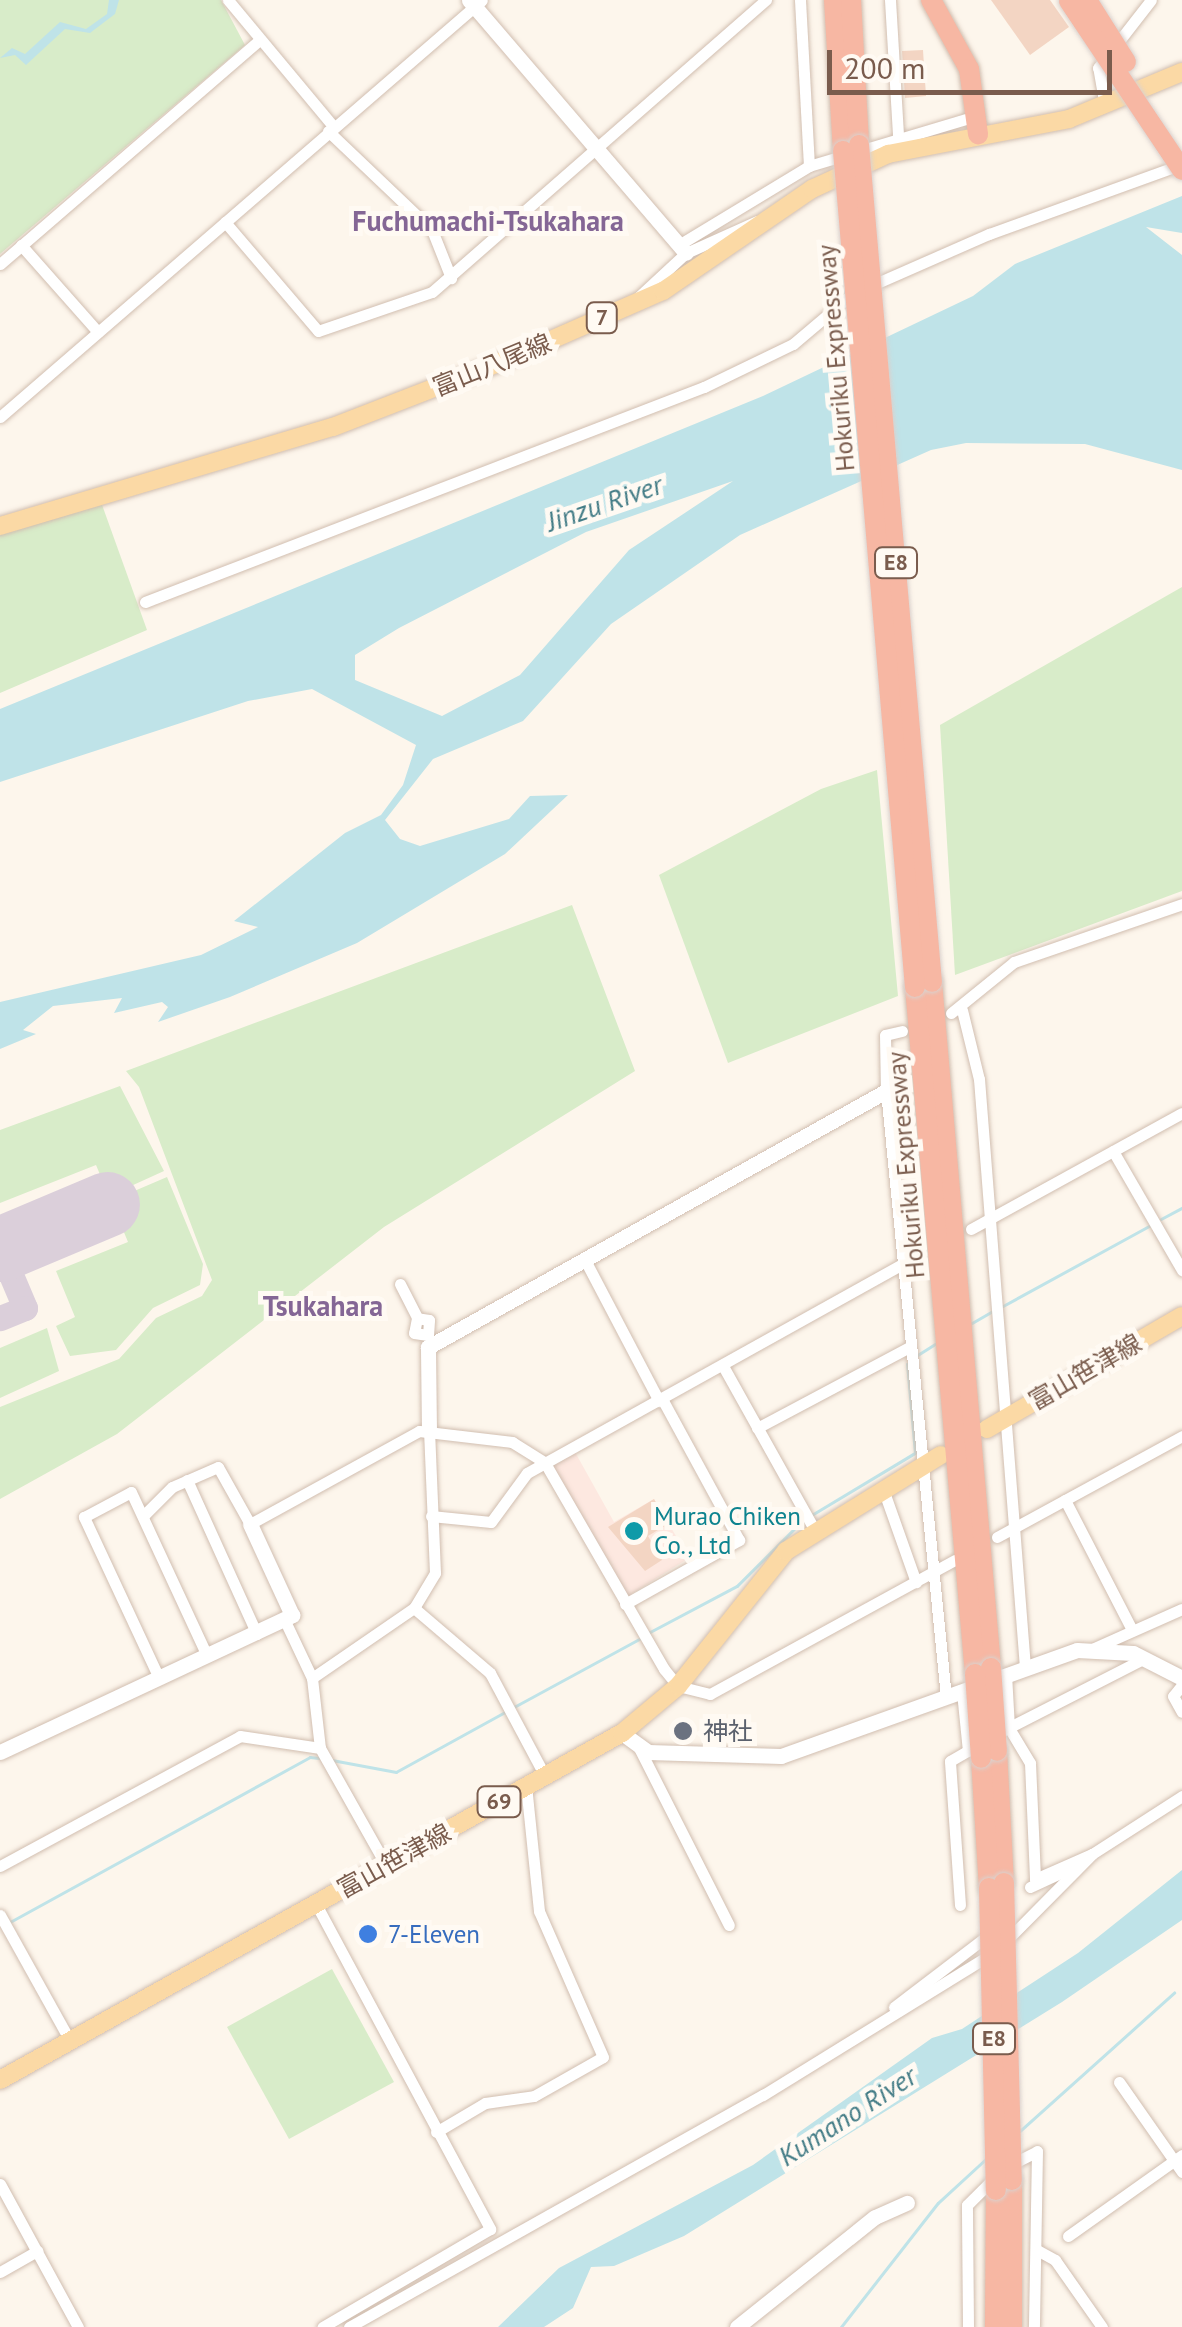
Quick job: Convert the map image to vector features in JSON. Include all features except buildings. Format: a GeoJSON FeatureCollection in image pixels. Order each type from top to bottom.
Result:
{"type":"FeatureCollection","features":[{"type":"Feature","properties":{"kind":"highway","name":"Hokuriku Expressway"},"geometry":{"type":"LineString","coordinates":[[834,0],[851,148],[924,985],[976,1681],[997,1886],[1004,2185],[1012,2327]]}},
{"type":"Feature","properties":{"kind":"highway","name":"Hokuriku Expressway"},"geometry":{"type":"LineString","coordinates":[[851,0],[851,148]]}},
{"type":"Feature","properties":{"kind":"highway"},"geometry":{"type":"LineString","coordinates":[[930,0],[969,69],[977,125]]}},
{"type":"Feature","properties":{"kind":"highway"},"geometry":{"type":"LineString","coordinates":[[1069,0],[1182,167]]}},
{"type":"Feature","properties":{"kind":"highway"},"geometry":{"type":"LineString","coordinates":[[1087,0],[1182,148]]}},
{"type":"Feature","properties":{"kind":"highway","name":"Hokuriku Expressway"},"geometry":{"type":"LineString","coordinates":[[995,2327],[1004,2185]]}},
{"type":"Feature","properties":{"kind":"main road","name":"富山八尾線"},"geometry":{"type":"LineString","coordinates":[[0,526],[333,427],[632,305],[776,214],[888,154],[977,125],[1105,106],[1182,72]]}},
{"type":"Feature","properties":{"kind":"main road","name":"富山笹津線"},"geometry":{"type":"LineString","coordinates":[[996,1424],[1182,1316]]}},
{"type":"Feature","properties":{"kind":"main road","name":"富山笹津線"},"geometry":{"type":"LineString","coordinates":[[0,2080],[544,1776],[630,1739],[678,1686],[761,1577],[814,1530],[941,1455]]}},
{"type":"Feature","properties":{"kind":"street"},"geometry":{"type":"LineString","coordinates":[[228,0],[330,129],[432,230],[450,278]]}},
{"type":"Feature","properties":{"kind":"street"},"geometry":{"type":"LineString","coordinates":[[225,222],[318,330],[432,292],[766,0]]}},
{"type":"Feature","properties":{"kind":"street"},"geometry":{"type":"LineString","coordinates":[[800,0],[810,166]]}},
{"type":"Feature","properties":{"kind":"street"},"geometry":{"type":"LineString","coordinates":[[890,0],[898,136]]}},
{"type":"Feature","properties":{"kind":"street"},"geometry":{"type":"LineString","coordinates":[[1105,106],[1098,68],[1151,0]]}},
{"type":"Feature","properties":{"kind":"street"},"geometry":{"type":"LineString","coordinates":[[0,417],[475,2],[684,248]]}},
{"type":"Feature","properties":{"kind":"street"},"geometry":{"type":"LineString","coordinates":[[0,264],[258,41]]}},
{"type":"Feature","properties":{"kind":"street"},"geometry":{"type":"LineString","coordinates":[[632,305],[684,248],[810,166],[898,136],[977,125]]}},
{"type":"Feature","properties":{"kind":"street"},"geometry":{"type":"LineString","coordinates":[[145,602],[704,387],[793,344],[852,294],[989,234],[1182,167]]}},
{"type":"Feature","properties":{"kind":"street"},"geometry":{"type":"LineString","coordinates":[[684,248],[776,214]]}},
{"type":"Feature","properties":{"kind":"street"},"geometry":{"type":"LineString","coordinates":[[21,245],[98,332]]}},
{"type":"Feature","properties":{"kind":"street"},"geometry":{"type":"LineString","coordinates":[[1025,1667],[1014,1528],[996,1424],[978,1079],[956,1012],[1014,962],[1182,904]]}},
{"type":"Feature","properties":{"kind":"street"},"geometry":{"type":"LineString","coordinates":[[902,1031],[885,1036],[886,1090],[933,1572],[976,1681],[1030,1763],[1035,1879],[1092,1854],[1182,1796]]}},
{"type":"Feature","properties":{"kind":"street"},"geometry":{"type":"LineString","coordinates":[[429,1340],[586,1262],[886,1090]]}},
{"type":"Feature","properties":{"kind":"street"},"geometry":{"type":"LineString","coordinates":[[971,1229],[1182,1114]]}},
{"type":"Feature","properties":{"kind":"street"},"geometry":{"type":"LineString","coordinates":[[1114,1151],[1182,1270]]}},
{"type":"Feature","properties":{"kind":"street"},"geometry":{"type":"LineString","coordinates":[[432,1516],[491,1522],[526,1473],[916,1256]]}},
{"type":"Feature","properties":{"kind":"street"},"geometry":{"type":"LineString","coordinates":[[586,1262],[739,1540],[625,1604]]}},
{"type":"Feature","properties":{"kind":"street"},"geometry":{"type":"LineString","coordinates":[[312,1678],[414,1608],[435,1573],[429,1431],[431,1323],[417,1318],[400,1284]]}},
{"type":"Feature","properties":{"kind":"street"},"geometry":{"type":"LineString","coordinates":[[758,1428],[912,1346]]}},
{"type":"Feature","properties":{"kind":"street"},"geometry":{"type":"LineString","coordinates":[[723,1366],[814,1530]]}},
{"type":"Feature","properties":{"kind":"street"},"geometry":{"type":"LineString","coordinates":[[250,1524],[429,1431],[512,1442],[546,1463],[625,1604],[678,1686],[710,1694],[955,1560]]}},
{"type":"Feature","properties":{"kind":"street"},"geometry":{"type":"LineString","coordinates":[[997,1537],[1182,1436]]}},
{"type":"Feature","properties":{"kind":"street"},"geometry":{"type":"LineString","coordinates":[[0,1752],[285,1621],[293,1605],[218,1467],[187,1480],[143,1516]]}},
{"type":"Feature","properties":{"kind":"street"},"geometry":{"type":"LineString","coordinates":[[187,1480],[257,1634]]}},
{"type":"Feature","properties":{"kind":"street"},"geometry":{"type":"LineString","coordinates":[[882,1490],[916,1582]]}},
{"type":"Feature","properties":{"kind":"street"},"geometry":{"type":"LineString","coordinates":[[159,1678],[84,1517],[132,1492],[207,1656]]}},
{"type":"Feature","properties":{"kind":"street"},"geometry":{"type":"LineString","coordinates":[[1066,1500],[1131,1628]]}},
{"type":"Feature","properties":{"kind":"street"},"geometry":{"type":"LineString","coordinates":[[414,1608],[490,1673],[544,1776]]}},
{"type":"Feature","properties":{"kind":"street"},"geometry":{"type":"LineString","coordinates":[[630,1739],[723,1759],[781,1756],[976,1681],[1092,1648],[1182,1608]]}},
{"type":"Feature","properties":{"kind":"street"},"geometry":{"type":"LineString","coordinates":[[285,1621],[312,1678],[320,1748],[386,1865]]}},
{"type":"Feature","properties":{"kind":"street"},"geometry":{"type":"LineString","coordinates":[[1092,1648],[1145,1658],[1182,1681],[1173,1696],[1182,1712]]}},
{"type":"Feature","properties":{"kind":"street"},"geometry":{"type":"LineString","coordinates":[[960,1905],[950,1761],[982,1753],[1008,1728],[1145,1658]]}},
{"type":"Feature","properties":{"kind":"street"},"geometry":{"type":"LineString","coordinates":[[0,1866],[240,1736],[320,1748]]}},
{"type":"Feature","properties":{"kind":"street"},"geometry":{"type":"LineString","coordinates":[[630,1739],[729,1925]]}},
{"type":"Feature","properties":{"kind":"street"},"geometry":{"type":"LineString","coordinates":[[436,2132],[485,2103],[534,2096],[603,2058],[539,1911],[526,1786]]}},
{"type":"Feature","properties":{"kind":"street"},"geometry":{"type":"LineString","coordinates":[[349,2327],[763,2096],[883,2016],[966,1972],[1092,1854]]}},
{"type":"Feature","properties":{"kind":"street"},"geometry":{"type":"LineString","coordinates":[[1030,1887],[1062,1878],[1065,1867]]}},
{"type":"Feature","properties":{"kind":"street"},"geometry":{"type":"LineString","coordinates":[[316,1904],[490,2228],[322,2327]]}},
{"type":"Feature","properties":{"kind":"street"},"geometry":{"type":"LineString","coordinates":[[0,1915],[70,2041]]}},
{"type":"Feature","properties":{"kind":"street"},"geometry":{"type":"LineString","coordinates":[[1118,2082],[1178,2158],[1182,2172]]}},
{"type":"Feature","properties":{"kind":"street"},"geometry":{"type":"LineString","coordinates":[[968,2327],[968,2198],[1031,2149],[1037,2151],[1034,2327]]}},
{"type":"Feature","properties":{"kind":"street"},"geometry":{"type":"LineString","coordinates":[[1068,2236],[1178,2158]]}},
{"type":"Feature","properties":{"kind":"street"},"geometry":{"type":"LineString","coordinates":[[0,2184],[78,2327]]}},
{"type":"Feature","properties":{"kind":"street"},"geometry":{"type":"LineString","coordinates":[[736,2327],[874,2217],[907,2203]]}},
{"type":"Feature","properties":{"kind":"street"},"geometry":{"type":"LineString","coordinates":[[1037,2250],[1054,2260],[1102,2327]]}},
{"type":"Feature","properties":{"kind":"street"},"geometry":{"type":"LineString","coordinates":[[0,2272],[37,2251]]}},
{"type":"Feature","properties":{"kind":"shaded area","name":"Murao Chiken Co., Ltd"},"geometry":{"type":"Polygon","coordinates":[[[575,1452],[614,1522],[654,1499],[689,1558],[628,1596],[552,1465],[575,1452]]]}},
{"type":"Feature","properties":{"kind":"green space"},"geometry":{"type":"Polygon","coordinates":[[[0,0],[221,0],[245,45],[0,254],[0,0]]]}},
{"type":"Feature","properties":{"kind":"green space"},"geometry":{"type":"Polygon","coordinates":[[[101,502],[147,630],[0,693],[0,528],[101,502]]]}},
{"type":"Feature","properties":{"kind":"green space"},"geometry":{"type":"Polygon","coordinates":[[[1182,587],[1182,891],[955,975],[940,725],[1182,587]]]}},
{"type":"Feature","properties":{"kind":"green space"},"geometry":{"type":"Polygon","coordinates":[[[877,770],[898,996],[728,1063],[659,875],[821,789],[877,770]]]}},
{"type":"Feature","properties":{"kind":"green space"},"geometry":{"type":"Polygon","coordinates":[[[572,905],[635,1071],[384,1227],[117,1434],[0,1499],[0,1407],[119,1359],[156,1318],[202,1296],[212,1280],[139,1087],[126,1071],[572,905]]]}},
{"type":"Feature","properties":{"kind":"green space"},"geometry":{"type":"Polygon","coordinates":[[[120,1086],[164,1171],[109,1196],[96,1165],[0,1203],[0,1130],[120,1086]]]}},
{"type":"Feature","properties":{"kind":"green space"},"geometry":{"type":"Polygon","coordinates":[[[167,1177],[203,1264],[200,1285],[153,1308],[116,1350],[70,1356],[56,1326],[75,1317],[56,1271],[128,1242],[111,1201],[167,1177]]]}},
{"type":"Feature","properties":{"kind":"green space"},"geometry":{"type":"Polygon","coordinates":[[[47,1328],[59,1371],[0,1398],[0,1348],[47,1328]]]}},
{"type":"Feature","properties":{"kind":"green space"},"geometry":{"type":"Polygon","coordinates":[[[332,1969],[394,2082],[289,2139],[227,2027],[332,1969]]]}},
{"type":"Feature","properties":{"kind":"water"},"geometry":{"type":"Polygon","coordinates":[[[109,0],[119,0],[115,14],[90,33],[65,29],[26,65],[15,55],[0,58],[12,48],[25,54],[60,22],[86,29],[107,14],[109,0]]]}},
{"type":"Feature","properties":{"kind":"water","name":"Jinzu River"},"geometry":{"type":"Polygon","coordinates":[[[1182,196],[1182,233],[1146,227],[1182,255],[1182,470],[1085,444],[966,443],[931,450],[740,535],[611,624],[523,721],[433,759],[385,820],[400,839],[420,846],[509,819],[530,796],[568,795],[505,854],[357,943],[230,997],[158,1022],[168,1007],[162,1002],[114,1013],[122,998],[53,1006],[23,1030],[36,1034],[0,1049],[0,1002],[201,955],[258,927],[234,921],[345,833],[381,815],[403,785],[416,745],[312,689],[248,701],[0,782],[0,709],[763,396],[973,296],[1015,264],[1182,196]],[[733,481],[586,532],[399,628],[355,655],[355,680],[442,716],[520,675],[629,550],[733,481]]]}},
{"type":"Feature","properties":{"kind":"water","name":"Kumano River"},"geometry":{"type":"Polygon","coordinates":[[[1182,1870],[1182,1920],[1062,2002],[684,2236],[614,2266],[591,2267],[573,2308],[544,2327],[498,2327],[559,2268],[753,2165],[932,2038],[962,2029],[1078,1953],[1182,1870]]]}},
{"type":"Feature","properties":{"kind":"waterway"},"geometry":{"type":"LineString","coordinates":[[1161,1219],[1182,1208]]}},
{"type":"Feature","properties":{"kind":"waterway"},"geometry":{"type":"LineString","coordinates":[[1003,1306],[1149,1226]]}},
{"type":"Feature","properties":{"kind":"waterway"},"geometry":{"type":"LineString","coordinates":[[972,1323],[991,1312]]}},
{"type":"Feature","properties":{"kind":"waterway"},"geometry":{"type":"LineString","coordinates":[[916,1356],[935,1344]]}},
{"type":"Feature","properties":{"kind":"waterway"},"geometry":{"type":"LineString","coordinates":[[810,1516],[915,1453],[907,1364]]}},
{"type":"Feature","properties":{"kind":"waterway"},"geometry":{"type":"LineString","coordinates":[[650,1632],[737,1586],[803,1520]]}},
{"type":"Feature","properties":{"kind":"waterway"},"geometry":{"type":"LineString","coordinates":[[514,1707],[639,1639]]}},
{"type":"Feature","properties":{"kind":"waterway"},"geometry":{"type":"LineString","coordinates":[[332,1760],[396,1772],[507,1711]]}},
{"type":"Feature","properties":{"kind":"waterway"},"geometry":{"type":"LineString","coordinates":[[10,1922],[310,1757],[319,1758]]}},
{"type":"Feature","properties":{"kind":"waterway"},"geometry":{"type":"LineString","coordinates":[[1020,2131],[1174,1993]]}},
{"type":"Feature","properties":{"kind":"waterway"},"geometry":{"type":"LineString","coordinates":[[841,2327],[938,2203],[987,2158]]}},
{"type":"Feature","properties":{"kind":"taxiway"},"geometry":{"type":"LineString","coordinates":[[0,1249],[25,1308],[0,1318]]}},
{"type":"Feature","properties":{"kind":"runway"},"geometry":{"type":"LineString","coordinates":[[0,1249],[107,1204]]}},
{"type":"Feature","properties":{"kind":"place","name":"Murao Chiken Co., Ltd"},"geometry":{"type":"Point","coordinates":[634,1531]}},
{"type":"Feature","properties":{"kind":"place","name":"神社"},"geometry":{"type":"Point","coordinates":[683,1731]}},
{"type":"Feature","properties":{"kind":"place","name":"7-Eleven"},"geometry":{"type":"Point","coordinates":[368,1934]}},
{"type":"Feature","properties":{"kind":"district","name":"Fuchumachi-Tsukahara"},"geometry":{"type":"Point","coordinates":[488,221]}},
{"type":"Feature","properties":{"kind":"district","name":"Tsukahara"},"geometry":{"type":"Point","coordinates":[323,1306]}}]}
